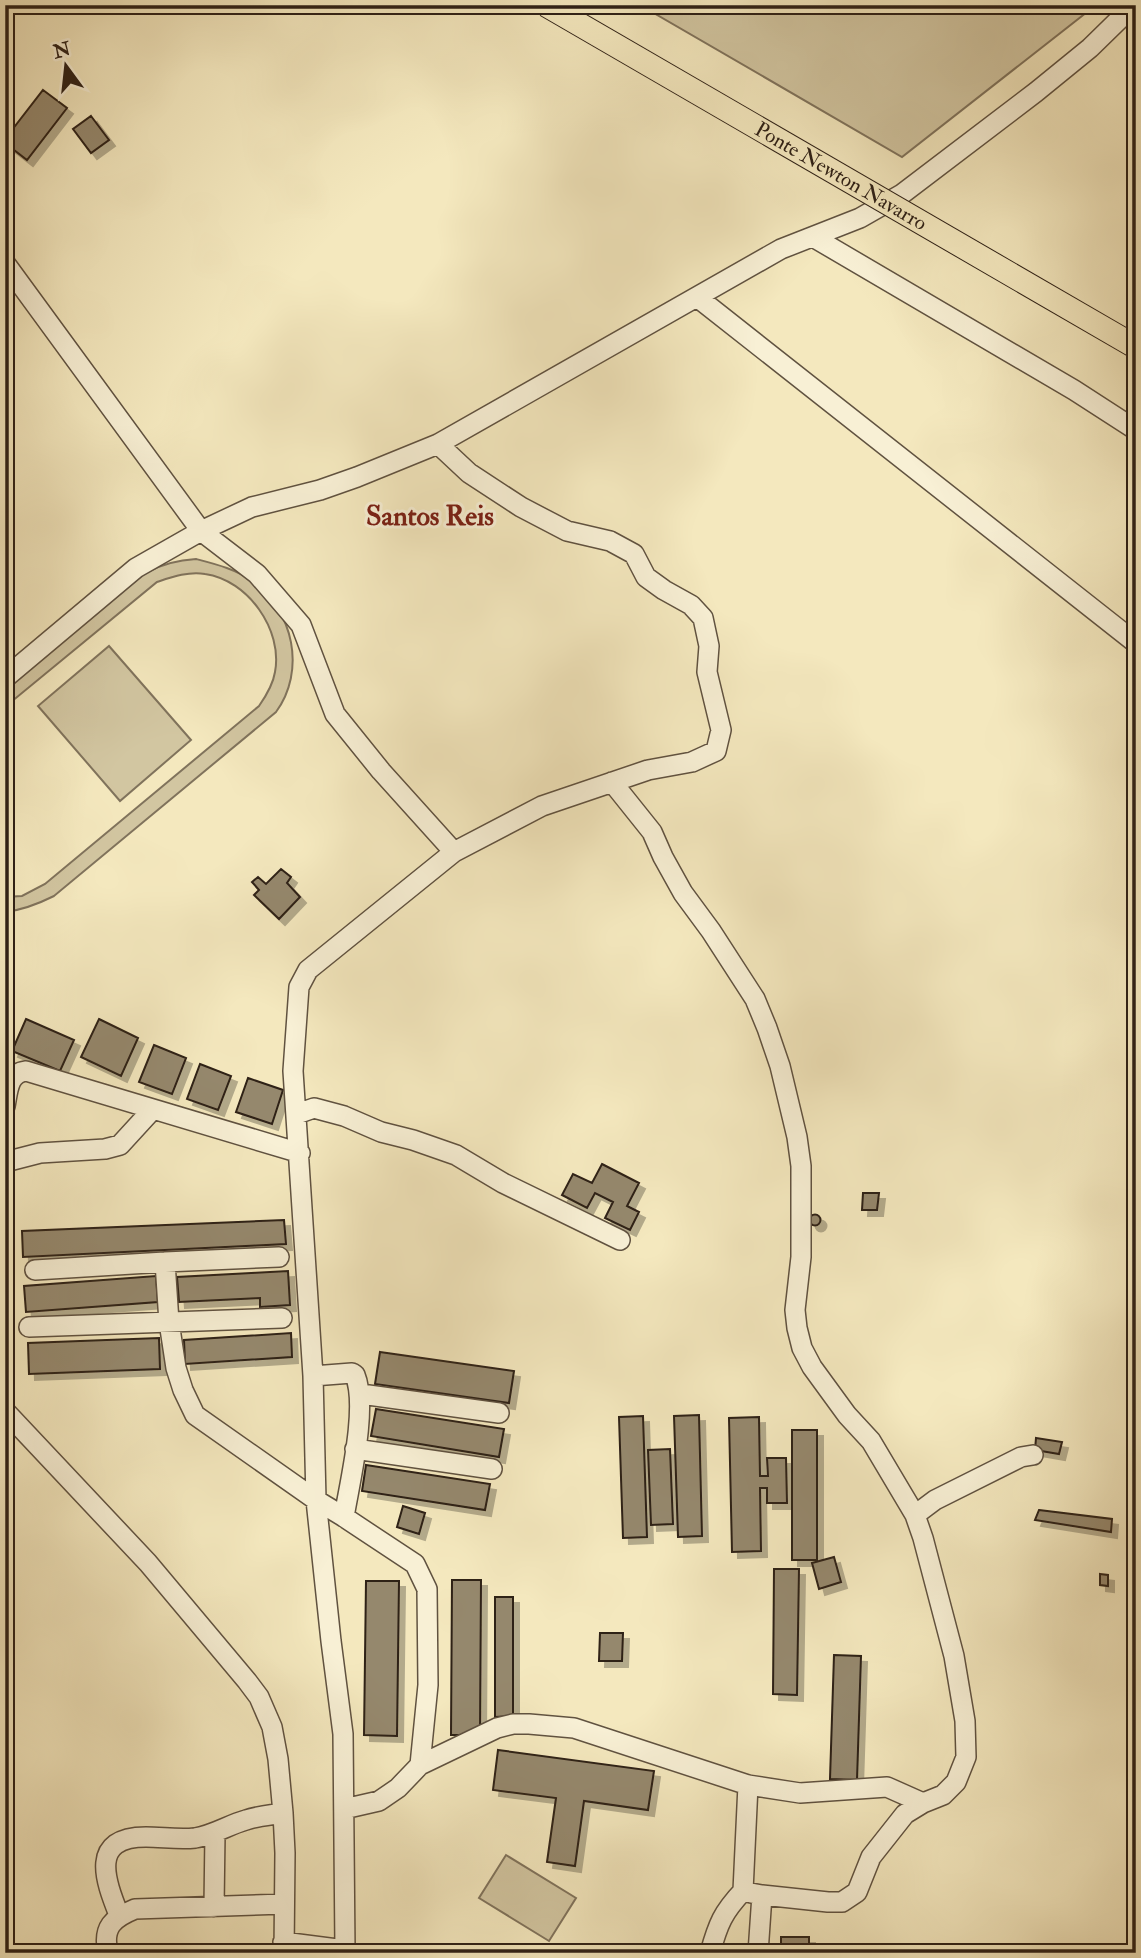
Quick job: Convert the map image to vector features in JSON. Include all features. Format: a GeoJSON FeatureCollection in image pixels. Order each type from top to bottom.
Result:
{"type":"FeatureCollection","features":[{"type":"Feature","properties":{"kind":"main road","name":"Ponte Newton Navarro"},"geometry":{"type":"LineString","coordinates":[[546,5],[1136,348]]}},
{"type":"Feature","properties":{"kind":"main road","name":"Ponte Newton Navarro"},"geometry":{"type":"LineString","coordinates":[[569,5],[1136,331]]}},
{"type":"Feature","properties":{"kind":"street"},"geometry":{"type":"LineString","coordinates":[[5,678],[136,568],[201,531],[252,508],[320,490],[438,444],[781,249],[860,218],[902,194],[1090,48],[1134,5]]}},
{"type":"Feature","properties":{"kind":"street"},"geometry":{"type":"LineString","coordinates":[[813,237],[1074,390],[1136,430]]}},
{"type":"Feature","properties":{"kind":"street"},"geometry":{"type":"LineString","coordinates":[[5,263],[201,531],[257,574],[301,625],[335,714],[381,771],[454,852]]}},
{"type":"Feature","properties":{"kind":"street"},"geometry":{"type":"LineString","coordinates":[[697,297],[1136,643]]}},
{"type":"Feature","properties":{"kind":"street"},"geometry":{"type":"LineString","coordinates":[[5,1411],[148,1563],[258,1697],[272,1727],[278,1759],[285,1853],[284,1948],[346,1952],[343,1734],[316,1500],[313,1376],[293,1070],[299,987],[308,970],[454,852],[542,806],[648,769],[692,762],[716,751],[721,730],[708,672],[709,646],[703,618],[691,605],[646,576],[634,554],[610,541],[567,531],[521,507],[469,473],[438,444]]}},
{"type":"Feature","properties":{"kind":"street"},"geometry":{"type":"LineString","coordinates":[[612,782],[652,832],[683,893],[755,999],[767,1028],[780,1066],[801,1166],[801,1257],[795,1310],[802,1348],[840,1406],[871,1441],[915,1514],[954,1656],[965,1721],[966,1757],[956,1782],[943,1795],[905,1814],[871,1857],[857,1892],[842,1902],[753,1893],[729,1905],[717,1925],[710,1953]]}},
{"type":"Feature","properties":{"kind":"street"},"geometry":{"type":"LineString","coordinates":[[5,1106],[14,1075],[26,1071],[300,1153]]}},
{"type":"Feature","properties":{"kind":"street"},"geometry":{"type":"LineString","coordinates":[[297,1114],[314,1108],[456,1155],[503,1183],[620,1241]]}},
{"type":"Feature","properties":{"kind":"street"},"geometry":{"type":"LineString","coordinates":[[5,1163],[40,1153],[106,1149],[120,1145],[153,1110]]}},
{"type":"Feature","properties":{"kind":"street"},"geometry":{"type":"LineString","coordinates":[[35,1270],[279,1257]]}},
{"type":"Feature","properties":{"kind":"street"},"geometry":{"type":"LineString","coordinates":[[165,1262],[169,1322],[176,1368],[195,1415],[316,1500],[415,1564],[427,1589],[428,1685],[421,1765]]}},
{"type":"Feature","properties":{"kind":"street"},"geometry":{"type":"LineString","coordinates":[[29,1327],[282,1318]]}},
{"type":"Feature","properties":{"kind":"street"},"geometry":{"type":"LineString","coordinates":[[313,1376],[352,1373],[361,1394],[344,1517]]}},
{"type":"Feature","properties":{"kind":"street"},"geometry":{"type":"LineString","coordinates":[[361,1394],[499,1413]]}},
{"type":"Feature","properties":{"kind":"street"},"geometry":{"type":"LineString","coordinates":[[355,1448],[492,1469]]}},
{"type":"Feature","properties":{"kind":"street"},"geometry":{"type":"LineString","coordinates":[[915,1514],[935,1500],[1021,1457],[1033,1455]]}},
{"type":"Feature","properties":{"kind":"street"},"geometry":{"type":"LineString","coordinates":[[344,1809],[379,1801],[421,1765],[497,1727],[529,1724],[574,1728],[748,1785],[800,1793],[887,1787],[923,1803]]}},
{"type":"Feature","properties":{"kind":"street"},"geometry":{"type":"LineString","coordinates":[[748,1785],[758,1953]]}},
{"type":"Feature","properties":{"kind":"street"},"geometry":{"type":"LineString","coordinates":[[119,1915],[105,1872],[106,1857],[111,1848],[123,1839],[193,1838],[215,1833],[246,1819],[283,1813]]}},
{"type":"Feature","properties":{"kind":"street"},"geometry":{"type":"LineString","coordinates":[[214,1907],[215,1833]]}},
{"type":"Feature","properties":{"kind":"street"},"geometry":{"type":"LineString","coordinates":[[108,1953],[106,1935],[111,1923],[119,1915],[135,1909],[283,1904]]}},
{"type":"Feature","properties":{"kind":"shaded area"},"geometry":{"type":"Polygon","coordinates":[[[640,5],[1096,5],[902,157],[640,5]]]}},
{"type":"Feature","properties":{"kind":"shaded area"},"geometry":{"type":"Polygon","coordinates":[[[196,559],[225,567],[246,577],[278,608],[291,642],[293,660],[285,696],[276,712],[54,896],[18,910],[5,912],[5,897],[22,896],[45,884],[259,706],[269,690],[274,677],[276,656],[268,624],[259,610],[235,586],[221,578],[193,573],[157,582],[5,707],[5,687],[145,573],[170,563],[196,559]]]}},
{"type":"Feature","properties":{"kind":"shaded area"},"geometry":{"type":"Polygon","coordinates":[[[109,646],[191,740],[120,801],[38,706],[109,646]]]}},
{"type":"Feature","properties":{"kind":"shaded area"},"geometry":{"type":"Polygon","coordinates":[[[506,1855],[576,1898],[549,1941],[479,1898],[506,1855]]]}},
{"type":"Feature","properties":{"kind":"building"},"geometry":{"type":"Polygon","coordinates":[[[43,90],[67,108],[27,160],[5,143],[5,139],[43,90]]]}},
{"type":"Feature","properties":{"kind":"building"},"geometry":{"type":"Polygon","coordinates":[[[91,116],[109,140],[91,153],[73,129],[91,116]]]}},
{"type":"Feature","properties":{"kind":"building"},"geometry":{"type":"Polygon","coordinates":[[[281,869],[291,877],[287,883],[300,897],[279,919],[254,895],[259,890],[252,882],[258,877],[266,884],[281,869]]]}},
{"type":"Feature","properties":{"kind":"building"},"geometry":{"type":"Polygon","coordinates":[[[26,1019],[74,1040],[60,1071],[12,1051],[26,1019]]]}},
{"type":"Feature","properties":{"kind":"building"},"geometry":{"type":"Polygon","coordinates":[[[99,1019],[138,1038],[121,1076],[81,1057],[99,1019]]]}},
{"type":"Feature","properties":{"kind":"building"},"geometry":{"type":"Polygon","coordinates":[[[154,1045],[186,1058],[172,1094],[139,1082],[154,1045]]]}},
{"type":"Feature","properties":{"kind":"building"},"geometry":{"type":"Polygon","coordinates":[[[200,1064],[231,1076],[218,1110],[187,1099],[200,1064]]]}},
{"type":"Feature","properties":{"kind":"building"},"geometry":{"type":"Polygon","coordinates":[[[248,1078],[283,1090],[272,1124],[236,1112],[248,1078]]]}},
{"type":"Feature","properties":{"kind":"building"},"geometry":{"type":"Polygon","coordinates":[[[602,1164],[639,1183],[627,1206],[639,1212],[630,1230],[605,1218],[613,1202],[595,1193],[587,1208],[562,1195],[573,1174],[592,1183],[602,1164]]]}},
{"type":"Feature","properties":{"kind":"building"},"geometry":{"type":"Polygon","coordinates":[[[863,1193],[879,1193],[877,1210],[862,1210],[863,1193]]]}},
{"type":"Feature","properties":{"kind":"building"},"geometry":{"type":"Polygon","coordinates":[[[815,1215],[819,1216],[819,1224],[815,1225],[811,1224],[810,1220],[811,1216],[815,1215]]]}},
{"type":"Feature","properties":{"kind":"building"},"geometry":{"type":"Polygon","coordinates":[[[284,1220],[286,1244],[23,1257],[22,1231],[284,1220]]]}},
{"type":"Feature","properties":{"kind":"building"},"geometry":{"type":"Polygon","coordinates":[[[288,1271],[290,1305],[260,1307],[260,1298],[179,1302],[177,1277],[288,1271]]]}},
{"type":"Feature","properties":{"kind":"building"},"geometry":{"type":"Polygon","coordinates":[[[156,1276],[158,1302],[26,1312],[24,1286],[156,1276]]]}},
{"type":"Feature","properties":{"kind":"building"},"geometry":{"type":"Polygon","coordinates":[[[291,1333],[292,1357],[185,1364],[184,1340],[291,1333]]]}},
{"type":"Feature","properties":{"kind":"building"},"geometry":{"type":"Polygon","coordinates":[[[159,1338],[160,1369],[29,1374],[28,1343],[159,1338]]]}},
{"type":"Feature","properties":{"kind":"building"},"geometry":{"type":"Polygon","coordinates":[[[380,1352],[514,1371],[509,1403],[375,1384],[380,1352]]]}},
{"type":"Feature","properties":{"kind":"building"},"geometry":{"type":"Polygon","coordinates":[[[376,1409],[504,1429],[499,1457],[371,1436],[376,1409]]]}},
{"type":"Feature","properties":{"kind":"building"},"geometry":{"type":"Polygon","coordinates":[[[699,1415],[702,1536],[678,1537],[674,1416],[699,1415]]]}},
{"type":"Feature","properties":{"kind":"building"},"geometry":{"type":"Polygon","coordinates":[[[643,1416],[647,1537],[623,1538],[619,1417],[643,1416]]]}},
{"type":"Feature","properties":{"kind":"building"},"geometry":{"type":"Polygon","coordinates":[[[759,1417],[760,1476],[768,1476],[767,1458],[786,1458],[787,1503],[767,1503],[767,1488],[760,1488],[761,1551],[732,1552],[729,1418],[759,1417]]]}},
{"type":"Feature","properties":{"kind":"building"},"geometry":{"type":"Polygon","coordinates":[[[792,1430],[817,1430],[817,1560],[792,1560],[792,1430]]]}},
{"type":"Feature","properties":{"kind":"building"},"geometry":{"type":"Polygon","coordinates":[[[1036,1438],[1062,1442],[1059,1454],[1035,1450],[1036,1438]]]}},
{"type":"Feature","properties":{"kind":"building"},"geometry":{"type":"Polygon","coordinates":[[[670,1449],[673,1524],[651,1525],[648,1450],[670,1449]]]}},
{"type":"Feature","properties":{"kind":"building"},"geometry":{"type":"Polygon","coordinates":[[[366,1465],[490,1484],[485,1510],[362,1491],[366,1465]]]}},
{"type":"Feature","properties":{"kind":"building"},"geometry":{"type":"Polygon","coordinates":[[[403,1506],[425,1513],[419,1534],[397,1527],[403,1506]]]}},
{"type":"Feature","properties":{"kind":"building"},"geometry":{"type":"Polygon","coordinates":[[[1039,1510],[1112,1519],[1111,1532],[1035,1520],[1039,1510]]]}},
{"type":"Feature","properties":{"kind":"building"},"geometry":{"type":"Polygon","coordinates":[[[834,1557],[841,1582],[819,1589],[812,1563],[834,1557]]]}},
{"type":"Feature","properties":{"kind":"building"},"geometry":{"type":"Polygon","coordinates":[[[774,1569],[799,1569],[797,1695],[773,1694],[774,1569]]]}},
{"type":"Feature","properties":{"kind":"building"},"geometry":{"type":"Polygon","coordinates":[[[1100,1574],[1108,1575],[1108,1586],[1100,1585],[1100,1574]]]}},
{"type":"Feature","properties":{"kind":"building"},"geometry":{"type":"Polygon","coordinates":[[[452,1580],[481,1580],[480,1735],[451,1735],[452,1580]]]}},
{"type":"Feature","properties":{"kind":"building"},"geometry":{"type":"Polygon","coordinates":[[[366,1581],[399,1581],[397,1736],[364,1735],[366,1581]]]}},
{"type":"Feature","properties":{"kind":"building"},"geometry":{"type":"Polygon","coordinates":[[[495,1597],[513,1597],[513,1716],[495,1717],[495,1597]]]}},
{"type":"Feature","properties":{"kind":"building"},"geometry":{"type":"Polygon","coordinates":[[[600,1633],[623,1633],[622,1661],[599,1661],[600,1633]]]}},
{"type":"Feature","properties":{"kind":"building"},"geometry":{"type":"Polygon","coordinates":[[[834,1655],[861,1656],[857,1780],[830,1779],[834,1655]]]}},
{"type":"Feature","properties":{"kind":"building"},"geometry":{"type":"Polygon","coordinates":[[[498,1750],[654,1771],[648,1810],[584,1801],[575,1866],[547,1862],[556,1798],[493,1790],[498,1750]]]}},
{"type":"Feature","properties":{"kind":"building"},"geometry":{"type":"Polygon","coordinates":[[[781,1937],[809,1937],[809,1953],[781,1953],[781,1937]]]}},
{"type":"Feature","properties":{"kind":"district","name":"Santos Reis"},"geometry":{"type":"Point","coordinates":[430,516]}}]}
